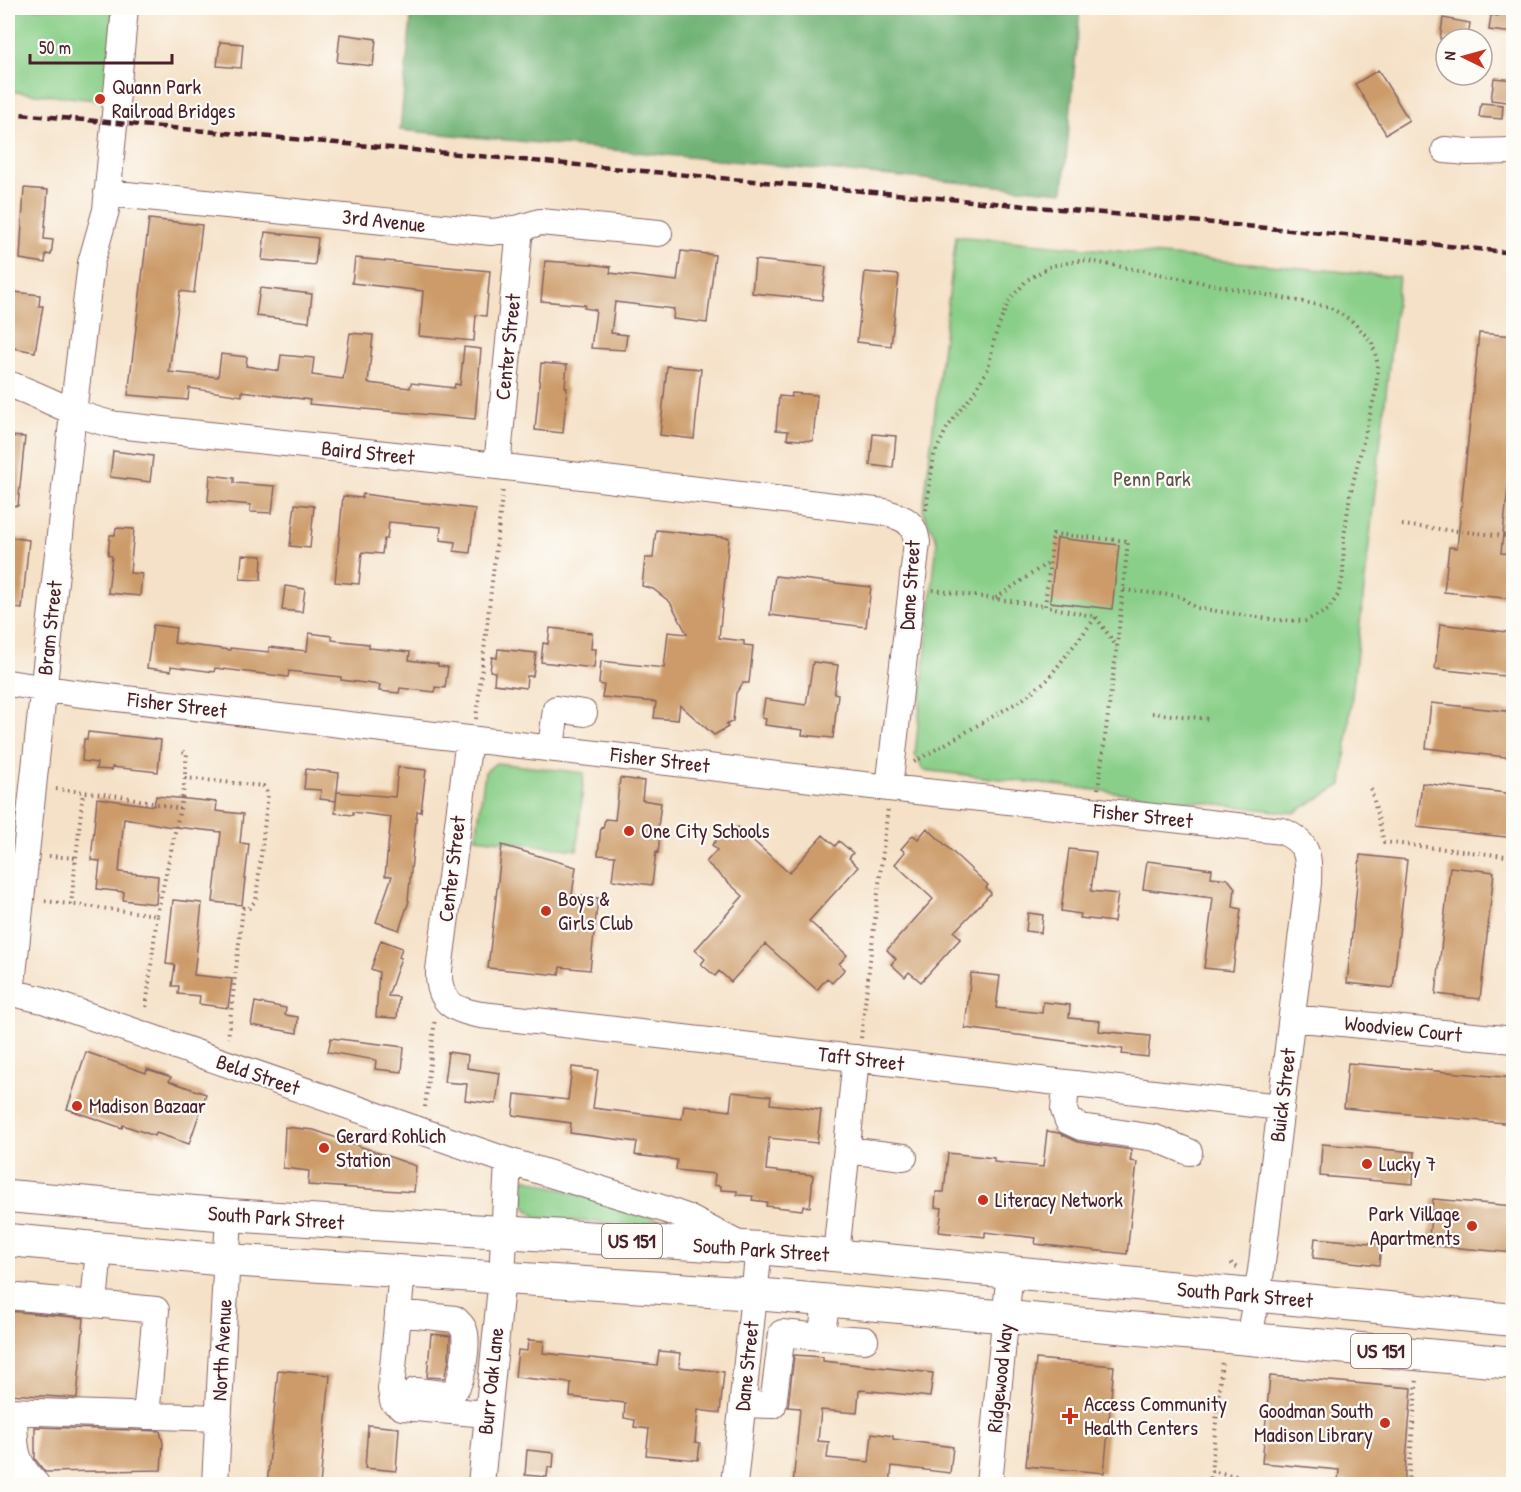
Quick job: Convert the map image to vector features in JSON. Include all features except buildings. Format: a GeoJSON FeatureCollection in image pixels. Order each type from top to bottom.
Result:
{"type":"FeatureCollection","features":[{"type":"Feature","properties":{"kind":"main road","name":"South Park Street"},"geometry":{"type":"LineString","coordinates":[[8,1196],[229,1215],[751,1248],[1514,1320]]}},
{"type":"Feature","properties":{"kind":"main road","name":"South Park Street"},"geometry":{"type":"LineString","coordinates":[[8,1240],[227,1260],[755,1294],[1514,1362]]}},
{"type":"Feature","properties":{"kind":"street","name":"Bram Street"},"geometry":{"type":"LineString","coordinates":[[9,992],[91,263],[106,210],[125,8]]}},
{"type":"Feature","properties":{"kind":"street"},"geometry":{"type":"LineString","coordinates":[[1444,150],[1514,151]]}},
{"type":"Feature","properties":{"kind":"street","name":"Bram Street"},"geometry":{"type":"LineString","coordinates":[[91,263],[86,232],[89,204],[94,186],[110,161]]}},
{"type":"Feature","properties":{"kind":"street","name":"3rd Avenue"},"geometry":{"type":"LineString","coordinates":[[107,193],[492,232],[520,228],[530,223],[553,222],[659,233]]}},
{"type":"Feature","properties":{"kind":"street","name":"Center Street"},"geometry":{"type":"LineString","coordinates":[[500,477],[520,228]]}},
{"type":"Feature","properties":{"kind":"street","name":"Baird Street"},"geometry":{"type":"LineString","coordinates":[[8,384],[25,389],[73,413],[117,425],[500,477],[736,495]]}},
{"type":"Feature","properties":{"kind":"street","name":"Dane Street"},"geometry":{"type":"LineString","coordinates":[[736,495],[884,512],[905,519],[916,533],[917,542],[888,797]]}},
{"type":"Feature","properties":{"kind":"street","name":"Fisher Street"},"geometry":{"type":"LineString","coordinates":[[8,683],[43,689],[473,729],[551,748],[888,797],[1095,810],[1282,831],[1292,836],[1306,851]]}},
{"type":"Feature","properties":{"kind":"street"},"geometry":{"type":"LineString","coordinates":[[551,748],[556,709],[584,713]]}},
{"type":"Feature","properties":{"kind":"street","name":"Center Street"},"geometry":{"type":"LineString","coordinates":[[440,1008],[439,970],[473,729]]}},
{"type":"Feature","properties":{"kind":"street","name":"Buick Street"},"geometry":{"type":"LineString","coordinates":[[1249,1339],[1261,1270],[1308,882],[1309,858],[1306,851]]}},
{"type":"Feature","properties":{"kind":"street","name":"Beld Street"},"geometry":{"type":"LineString","coordinates":[[9,992],[43,1000],[508,1161],[661,1208],[686,1217],[751,1248]]}},
{"type":"Feature","properties":{"kind":"street","name":"Taft Street"},"geometry":{"type":"LineString","coordinates":[[440,1008],[481,1015],[858,1048],[1066,1083],[1281,1107]]}},
{"type":"Feature","properties":{"kind":"street","name":"Woodview Court"},"geometry":{"type":"LineString","coordinates":[[1292,1018],[1514,1040]]}},
{"type":"Feature","properties":{"kind":"street"},"geometry":{"type":"LineString","coordinates":[[836,1255],[858,1048]]}},
{"type":"Feature","properties":{"kind":"street"},"geometry":{"type":"LineString","coordinates":[[1066,1083],[1064,1110],[1068,1121],[1081,1127],[1155,1138],[1189,1152]]}},
{"type":"Feature","properties":{"kind":"street"},"geometry":{"type":"LineString","coordinates":[[847,1150],[904,1157]]}},
{"type":"Feature","properties":{"kind":"street"},"geometry":{"type":"LineString","coordinates":[[502,1276],[508,1161]]}},
{"type":"Feature","properties":{"kind":"street","name":"North Avenue"},"geometry":{"type":"LineString","coordinates":[[215,1485],[229,1215]]}},
{"type":"Feature","properties":{"kind":"street","name":"Dane Street"},"geometry":{"type":"LineString","coordinates":[[734,1485],[755,1294],[751,1248]]}},
{"type":"Feature","properties":{"kind":"street"},"geometry":{"type":"LineString","coordinates":[[94,1304],[99,1249]]}},
{"type":"Feature","properties":{"kind":"street"},"geometry":{"type":"LineString","coordinates":[[402,1271],[391,1389],[393,1401],[402,1407],[488,1414]]}},
{"type":"Feature","properties":{"kind":"street","name":"Ridgewood Way"},"geometry":{"type":"LineString","coordinates":[[989,1485],[1010,1271]]}},
{"type":"Feature","properties":{"kind":"street","name":"Burr Oak Lane"},"geometry":{"type":"LineString","coordinates":[[481,1485],[502,1276]]}},
{"type":"Feature","properties":{"kind":"street"},"geometry":{"type":"LineString","coordinates":[[8,1296],[156,1310],[146,1416]]}},
{"type":"Feature","properties":{"kind":"street"},"geometry":{"type":"LineString","coordinates":[[821,1337],[827,1300]]}},
{"type":"Feature","properties":{"kind":"street"},"geometry":{"type":"LineString","coordinates":[[391,1389],[450,1394],[457,1389],[461,1380],[465,1336],[460,1323],[448,1317],[398,1313]]}},
{"type":"Feature","properties":{"kind":"street"},"geometry":{"type":"LineString","coordinates":[[743,1404],[773,1406],[782,1333],[865,1340]]}},
{"type":"Feature","properties":{"kind":"street"},"geometry":{"type":"LineString","coordinates":[[36,1485],[27,1475],[15,1453],[11,1412],[219,1418]]}},
{"type":"Feature","properties":{"kind":"path"},"geometry":{"type":"LineString","coordinates":[[926,515],[934,455],[946,428],[973,394],[988,369],[995,336],[1008,302],[1028,280],[1051,266],[1083,260],[1112,265],[1329,307],[1351,320],[1372,342],[1378,365],[1376,390],[1350,495],[1344,537],[1343,576],[1338,595],[1328,610],[1305,621],[1277,620],[1196,608],[1180,596],[1123,590]]}},
{"type":"Feature","properties":{"kind":"path"},"geometry":{"type":"LineString","coordinates":[[473,729],[500,477]]}},
{"type":"Feature","properties":{"kind":"path"},"geometry":{"type":"LineString","coordinates":[[1402,525],[1514,537]]}},
{"type":"Feature","properties":{"kind":"path"},"geometry":{"type":"LineString","coordinates":[[1045,606],[1053,534],[1128,541],[1117,647],[1095,810]]}},
{"type":"Feature","properties":{"kind":"path"},"geometry":{"type":"LineString","coordinates":[[996,598],[1050,562]]}},
{"type":"Feature","properties":{"kind":"path"},"geometry":{"type":"LineString","coordinates":[[931,590],[1045,606],[1096,617],[1117,647]]}},
{"type":"Feature","properties":{"kind":"path"},"geometry":{"type":"LineString","coordinates":[[914,762],[1023,699],[1047,680],[1096,617]]}},
{"type":"Feature","properties":{"kind":"path"},"geometry":{"type":"LineString","coordinates":[[1152,713],[1209,719]]}},
{"type":"Feature","properties":{"kind":"path"},"geometry":{"type":"LineString","coordinates":[[146,1009],[157,915],[185,778],[188,753],[181,751]]}},
{"type":"Feature","properties":{"kind":"path"},"geometry":{"type":"LineString","coordinates":[[185,778],[263,786],[268,793],[256,900],[252,907],[243,908],[228,1038]]}},
{"type":"Feature","properties":{"kind":"path"},"geometry":{"type":"LineString","coordinates":[[56,789],[121,796],[180,809]]}},
{"type":"Feature","properties":{"kind":"path"},"geometry":{"type":"LineString","coordinates":[[1371,789],[1384,842],[1514,856]]}},
{"type":"Feature","properties":{"kind":"path"},"geometry":{"type":"LineString","coordinates":[[71,904],[83,792]]}},
{"type":"Feature","properties":{"kind":"path"},"geometry":{"type":"LineString","coordinates":[[858,1048],[888,797]]}},
{"type":"Feature","properties":{"kind":"path"},"geometry":{"type":"LineString","coordinates":[[49,856],[76,858]]}},
{"type":"Feature","properties":{"kind":"path"},"geometry":{"type":"LineString","coordinates":[[45,901],[157,915]]}},
{"type":"Feature","properties":{"kind":"path"},"geometry":{"type":"LineString","coordinates":[[425,1107],[440,1008]]}},
{"type":"Feature","properties":{"kind":"path"},"geometry":{"type":"LineString","coordinates":[[1231,1263],[1239,1268]]}},
{"type":"Feature","properties":{"kind":"path"},"geometry":{"type":"LineString","coordinates":[[1210,1485],[1222,1356]]}},
{"type":"Feature","properties":{"kind":"path"},"geometry":{"type":"LineString","coordinates":[[1408,1485],[1418,1374]]}},
{"type":"Feature","properties":{"kind":"path"},"geometry":{"type":"LineString","coordinates":[[1211,1471],[1306,1485]]}},
{"type":"Feature","properties":{"kind":"green space"},"geometry":{"type":"Polygon","coordinates":[[[8,8],[113,8],[107,101],[8,91],[8,8]]]}},
{"type":"Feature","properties":{"kind":"green space"},"geometry":{"type":"Polygon","coordinates":[[[412,8],[1080,8],[1063,192],[400,130],[412,8]]]}},
{"type":"Feature","properties":{"kind":"green space","name":"Penn Park"},"geometry":{"type":"Polygon","coordinates":[[[956,236],[1399,277],[1342,785],[1294,813],[923,770],[915,755],[937,541],[923,511],[956,236]]]}},
{"type":"Feature","properties":{"kind":"green space"},"geometry":{"type":"Polygon","coordinates":[[[496,763],[584,773],[577,850],[476,838],[485,772],[496,763]]]}},
{"type":"Feature","properties":{"kind":"green space"},"geometry":{"type":"Polygon","coordinates":[[[525,1178],[666,1222],[665,1226],[538,1218],[527,1209],[523,1201],[525,1178]]]}},
{"type":"Feature","properties":{"kind":"railway"},"geometry":{"type":"LineString","coordinates":[[8,113],[1366,237],[1514,253]]}},
{"type":"Feature","properties":{"kind":"place","name":"Quann Park Railroad Bridges"},"geometry":{"type":"Point","coordinates":[100,99]}},
{"type":"Feature","properties":{"kind":"place","name":"One City Schools"},"geometry":{"type":"Point","coordinates":[629,831]}},
{"type":"Feature","properties":{"kind":"place","name":"Boys & Girls Club"},"geometry":{"type":"Point","coordinates":[546,911]}},
{"type":"Feature","properties":{"kind":"place","name":"Madison Bazaar"},"geometry":{"type":"Point","coordinates":[77,1106]}},
{"type":"Feature","properties":{"kind":"place","name":"Gerard Rohlich Station"},"geometry":{"type":"Point","coordinates":[324,1148]}},
{"type":"Feature","properties":{"kind":"place","name":"Lucky 7"},"geometry":{"type":"Point","coordinates":[1367,1164]}},
{"type":"Feature","properties":{"kind":"place","name":"Literacy Network"},"geometry":{"type":"Point","coordinates":[983,1200]}},
{"type":"Feature","properties":{"kind":"place","name":"Park Village Apartments"},"geometry":{"type":"Point","coordinates":[1472,1226]}},
{"type":"Feature","properties":{"kind":"place","name":"Access Community Health Centers"},"geometry":{"type":"Point","coordinates":[1070,1416]}},
{"type":"Feature","properties":{"kind":"place","name":"Goodman South Madison Library"},"geometry":{"type":"Point","coordinates":[1385,1423]}}]}
